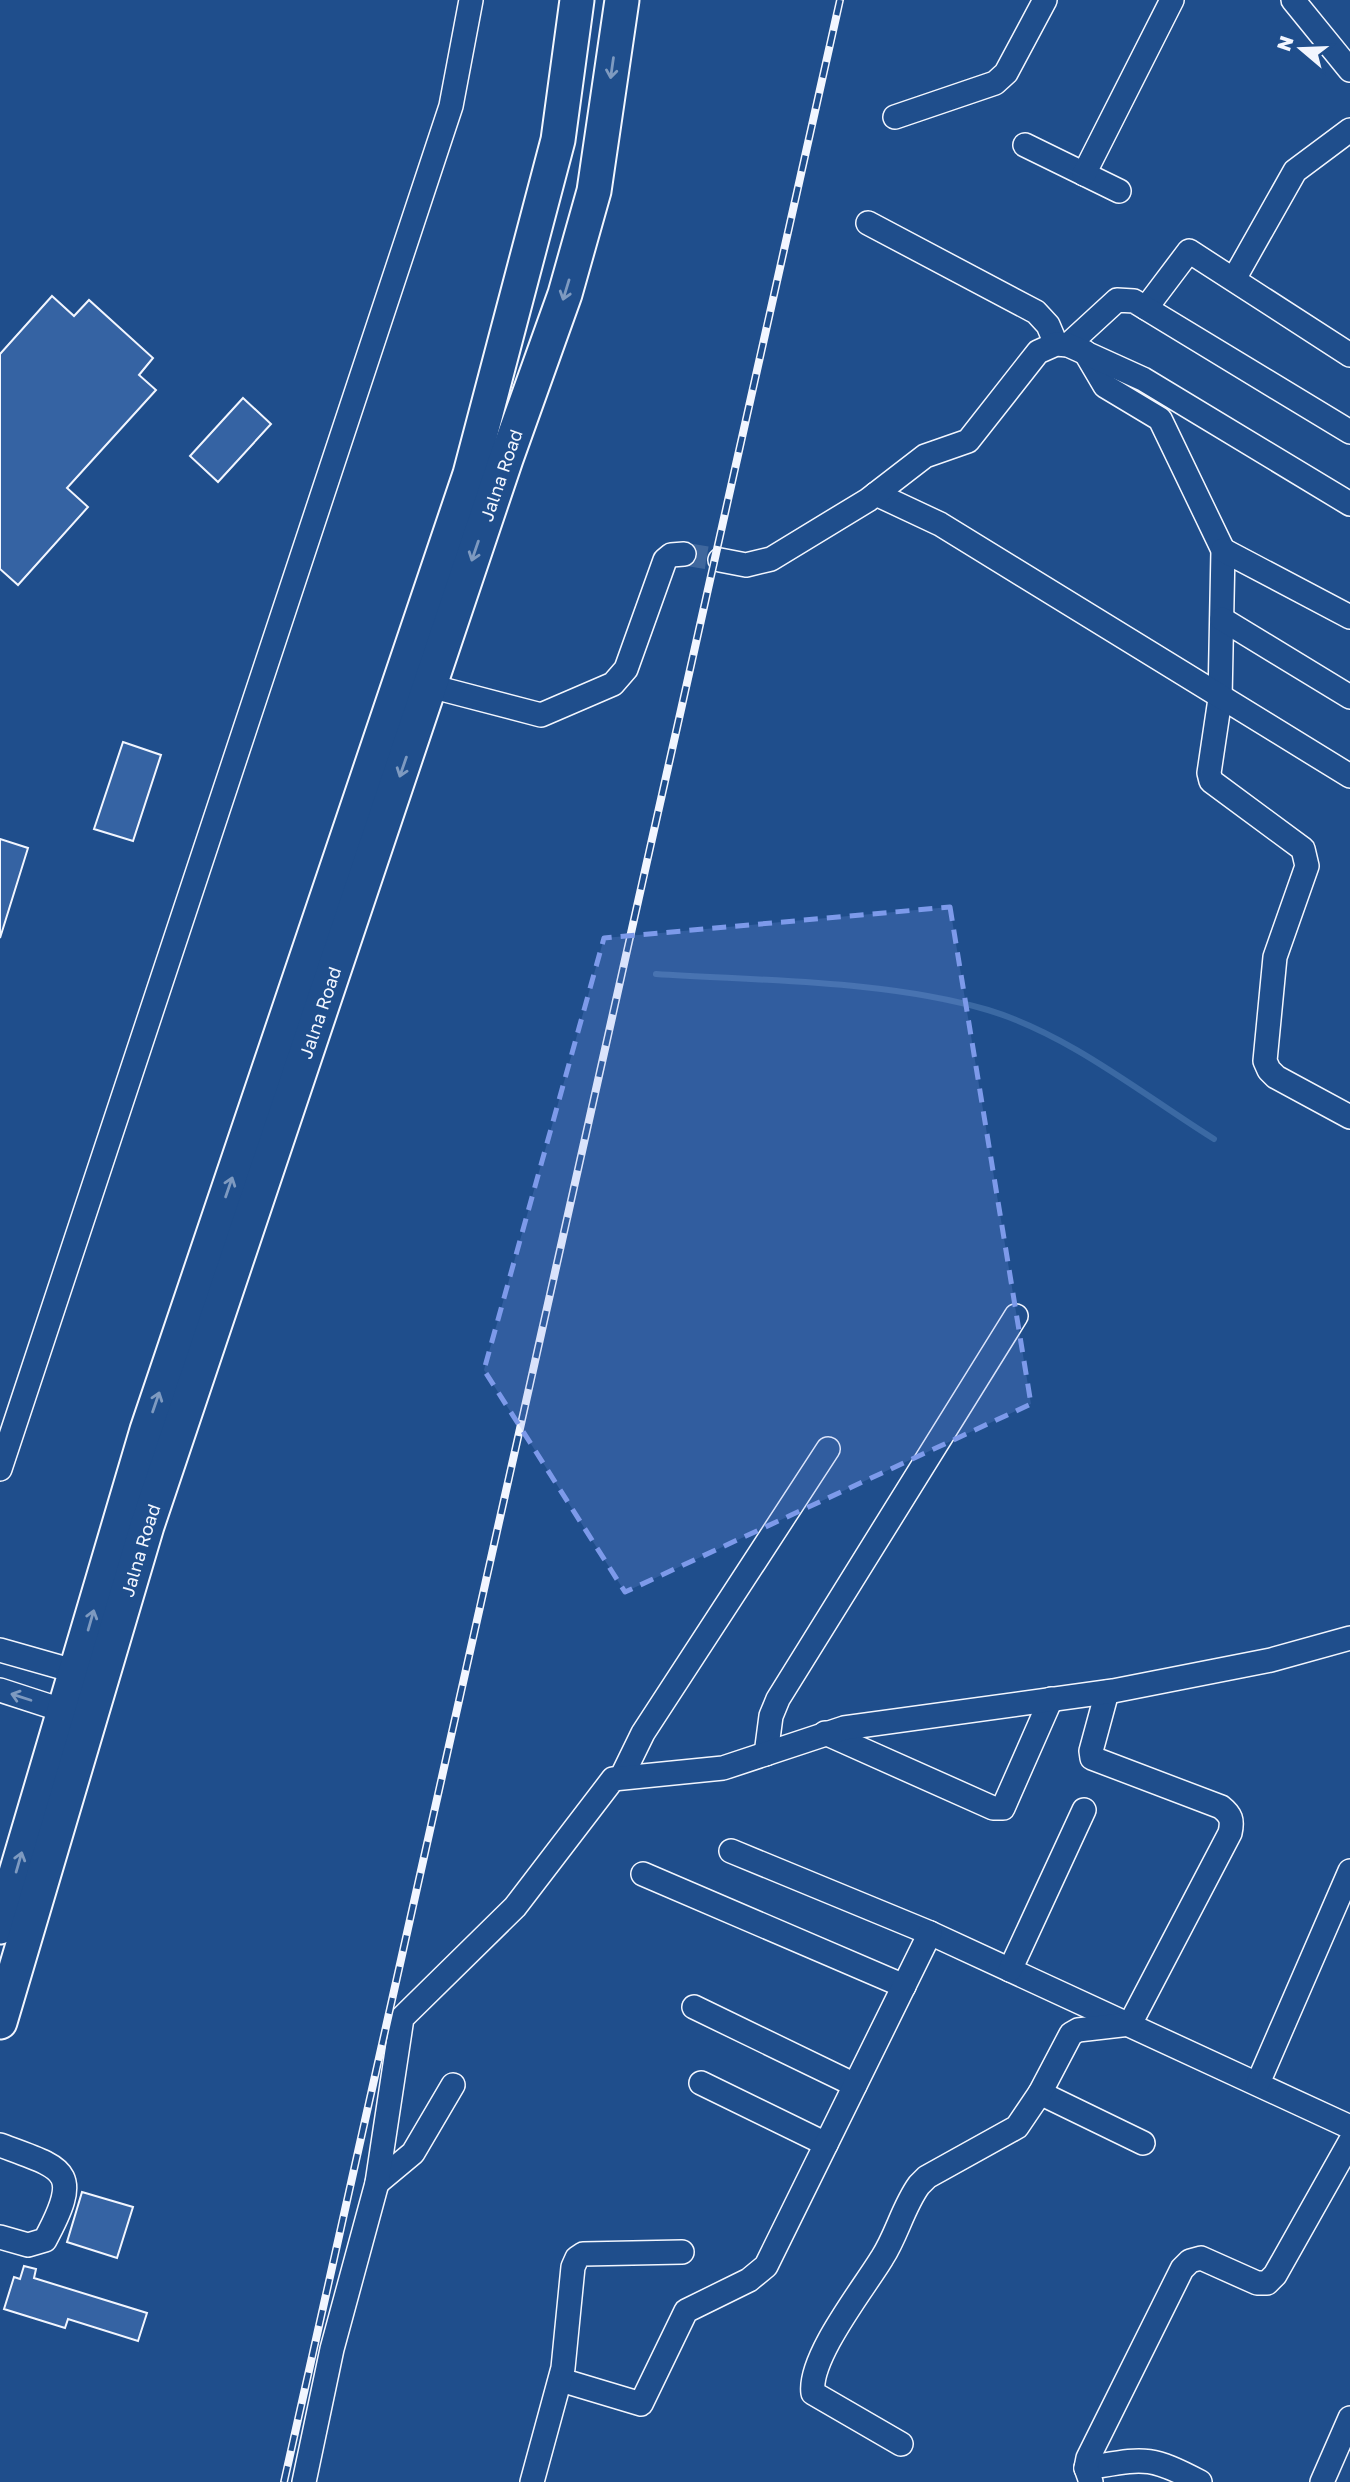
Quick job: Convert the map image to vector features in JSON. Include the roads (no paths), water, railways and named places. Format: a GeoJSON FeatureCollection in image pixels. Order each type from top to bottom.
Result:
{"type":"FeatureCollection","features":[{"type":"Feature","properties":{"kind":"highway","name":"Jalna Road"},"geometry":{"type":"LineString","coordinates":[[0,2022],[147,1430],[470,474],[558,140],[577,0]]}},
{"type":"Feature","properties":{"kind":"highway","name":"Jalna Road"},"geometry":{"type":"LineString","coordinates":[[88,1676],[147,1526],[565,294],[594,191],[622,0]]}},
{"type":"Feature","properties":{"kind":"highway","name":"Jalna Road"},"geometry":{"type":"LineString","coordinates":[[0,1927],[77,1715]]}},
{"type":"Feature","properties":{"kind":"street"},"geometry":{"type":"LineString","coordinates":[[0,1469],[451,106],[471,0]]}},
{"type":"Feature","properties":{"kind":"street"},"geometry":{"type":"LineString","coordinates":[[894,117],[995,83],[1006,73],[1045,0]]}},
{"type":"Feature","properties":{"kind":"street"},"geometry":{"type":"LineString","coordinates":[[1084,174],[1172,0]]}},
{"type":"Feature","properties":{"kind":"street"},"geometry":{"type":"LineString","coordinates":[[1293,0],[1348,62]]}},
{"type":"Feature","properties":{"kind":"street"},"geometry":{"type":"LineString","coordinates":[[1234,279],[1295,172],[1350,130]]}},
{"type":"Feature","properties":{"kind":"street"},"geometry":{"type":"LineString","coordinates":[[1025,145],[1119,191]]}},
{"type":"Feature","properties":{"kind":"street"},"geometry":{"type":"LineString","coordinates":[[867,223],[1036,312],[1105,386],[1160,419],[1223,550],[1220,699],[1209,773],[1211,781],[1303,849],[1307,856],[1307,866],[1275,957],[1265,1060],[1276,1077],[1350,1117]]}},
{"type":"Feature","properties":{"kind":"street"},"geometry":{"type":"LineString","coordinates":[[1146,308],[1189,251],[1350,355]]}},
{"type":"Feature","properties":{"kind":"street"},"geometry":{"type":"LineString","coordinates":[[1070,347],[1117,300],[1134,301],[1350,432]]}},
{"type":"Feature","properties":{"kind":"street"},"geometry":{"type":"LineString","coordinates":[[720,560],[746,565],[771,559],[876,494],[925,456],[968,441],[1038,352],[1070,347],[1143,379],[1350,504]]}},
{"type":"Feature","properties":{"kind":"street"},"geometry":{"type":"LineString","coordinates":[[876,494],[940,524],[1220,699],[1350,776]]}},
{"type":"Feature","properties":{"kind":"street"},"geometry":{"type":"LineString","coordinates":[[1223,550],[1350,617]]}},
{"type":"Feature","properties":{"kind":"street"},"geometry":{"type":"LineString","coordinates":[[430,686],[541,715],[613,684],[626,669],[665,560],[671,555],[684,554]]}},
{"type":"Feature","properties":{"kind":"street"},"geometry":{"type":"LineString","coordinates":[[1222,619],[1350,697]]}},
{"type":"Feature","properties":{"kind":"street"},"geometry":{"type":"LineString","coordinates":[[766,1755],[771,1716],[778,1699],[1016,1316]]}},
{"type":"Feature","properties":{"kind":"street"},"geometry":{"type":"LineString","coordinates":[[304,2482],[332,2349],[377,2183],[400,2025],[406,2011],[515,1907],[605,1787],[621,1776],[643,1733],[828,1450]]}},
{"type":"Feature","properties":{"kind":"street"},"geometry":{"type":"LineString","coordinates":[[621,1776],[711,1770],[766,1755],[844,1728],[1107,1692],[1272,1660],[1350,1637]]}},
{"type":"Feature","properties":{"kind":"street"},"geometry":{"type":"LineString","coordinates":[[0,1650],[88,1676]]}},
{"type":"Feature","properties":{"kind":"street"},"geometry":{"type":"LineString","coordinates":[[0,1690],[77,1715]]}},
{"type":"Feature","properties":{"kind":"street"},"geometry":{"type":"LineString","coordinates":[[1107,1692],[1091,1751],[1092,1758],[1221,1807],[1229,1814],[1232,1822],[1129,2024]]}},
{"type":"Feature","properties":{"kind":"street"},"geometry":{"type":"LineString","coordinates":[[825,1733],[993,1808],[1003,1808],[1051,1699]]}},
{"type":"Feature","properties":{"kind":"street"},"geometry":{"type":"LineString","coordinates":[[1010,1970],[1084,1810]]}},
{"type":"Feature","properties":{"kind":"street"},"geometry":{"type":"LineString","coordinates":[[731,1851],[930,1934],[1350,2127]]}},
{"type":"Feature","properties":{"kind":"street"},"geometry":{"type":"LineString","coordinates":[[1258,2083],[1350,1871]]}},
{"type":"Feature","properties":{"kind":"street"},"geometry":{"type":"LineString","coordinates":[[643,1874],[904,1986]]}},
{"type":"Feature","properties":{"kind":"street"},"geometry":{"type":"LineString","coordinates":[[561,2380],[641,2404],[686,2311],[749,2280],[766,2266],[930,1934]]}},
{"type":"Feature","properties":{"kind":"street"},"geometry":{"type":"LineString","coordinates":[[694,2007],[855,2085]]}},
{"type":"Feature","properties":{"kind":"street"},"geometry":{"type":"LineString","coordinates":[[901,2444],[813,2393],[812,2384],[832,2335],[883,2257],[919,2185],[927,2178],[1009,2134],[1025,2118],[1071,2034],[1078,2030],[1129,2024]]}},
{"type":"Feature","properties":{"kind":"street"},"geometry":{"type":"LineString","coordinates":[[701,2083],[826,2144]]}},
{"type":"Feature","properties":{"kind":"street"},"geometry":{"type":"LineString","coordinates":[[377,2183],[413,2153],[453,2085]]}},
{"type":"Feature","properties":{"kind":"street"},"geometry":{"type":"LineString","coordinates":[[1040,2093],[1143,2143]]}},
{"type":"Feature","properties":{"kind":"street"},"geometry":{"type":"LineString","coordinates":[[1200,2482],[1165,2463],[1142,2459],[1088,2475],[1088,2458],[1182,2269],[1190,2261],[1201,2258],[1257,2283],[1267,2283],[1275,2276],[1350,2142]]}},
{"type":"Feature","properties":{"kind":"street"},"geometry":{"type":"LineString","coordinates":[[0,2145],[54,2165],[64,2179],[65,2192],[62,2209],[45,2240],[29,2245],[0,2237]]}},
{"type":"Feature","properties":{"kind":"street"},"geometry":{"type":"LineString","coordinates":[[532,2482],[561,2380],[576,2258],[583,2255],[682,2252]]}},
{"type":"Feature","properties":{"kind":"street"},"geometry":{"type":"LineString","coordinates":[[1322,2482],[1350,2418]]}},
{"type":"Feature","properties":{"kind":"waterway"},"geometry":{"type":"LineString","coordinates":[[656,974],[866,987],[949,1000],[988,1010],[1048,1034],[1077,1050],[1214,1139]]}},
{"type":"Feature","properties":{"kind":"tunnel"},"geometry":{"type":"LineString","coordinates":[[684,554],[720,560]]}},
{"type":"Feature","properties":{"kind":"railway"},"geometry":{"type":"LineString","coordinates":[[284,2482],[840,0]]}}]}
